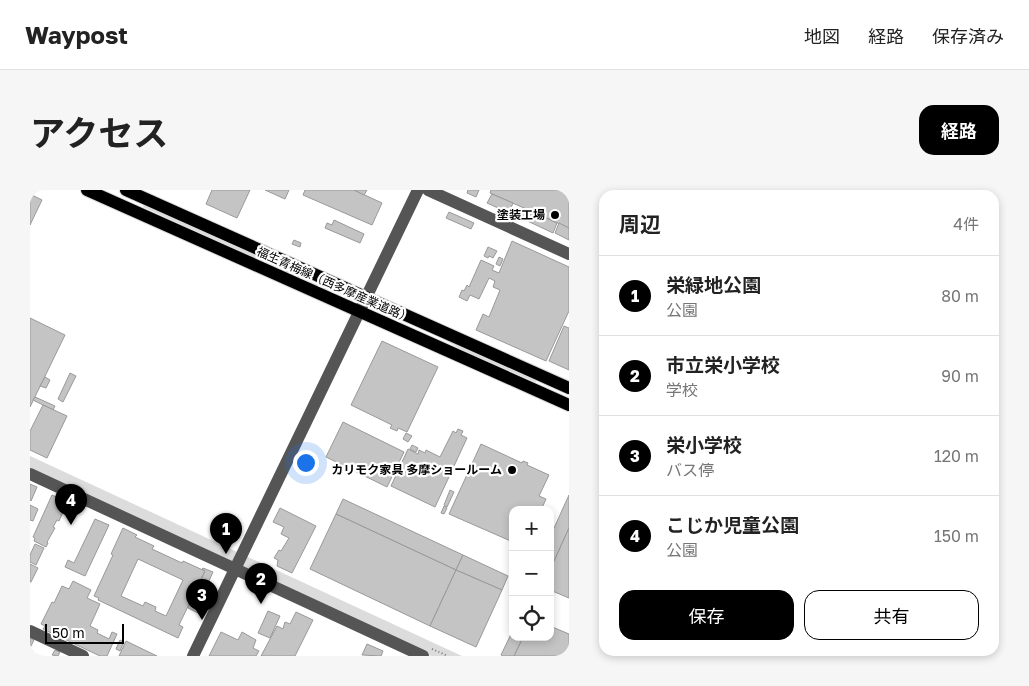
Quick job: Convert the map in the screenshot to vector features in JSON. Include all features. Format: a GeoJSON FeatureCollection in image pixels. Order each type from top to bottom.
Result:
{"type":"FeatureCollection","features":[{"type":"Feature","properties":{"kind":"main road","name":"福生青梅線（西多摩産業道路）"},"geometry":{"type":"LineString","coordinates":[[88,190],[569,405]]}},
{"type":"Feature","properties":{"kind":"main road","name":"福生青梅線（西多摩産業道路）"},"geometry":{"type":"LineString","coordinates":[[126,190],[569,388]]}},
{"type":"Feature","properties":{"kind":"street"},"geometry":{"type":"LineString","coordinates":[[193,656],[418,190]]}},
{"type":"Feature","properties":{"kind":"street"},"geometry":{"type":"LineString","coordinates":[[428,190],[569,254]]}},
{"type":"Feature","properties":{"kind":"street"},"geometry":{"type":"LineString","coordinates":[[30,474],[423,656]]}},
{"type":"Feature","properties":{"kind":"street"},"geometry":{"type":"LineString","coordinates":[[30,632],[83,656]]}},
{"type":"Feature","properties":{"kind":"shaded area"},"geometry":{"type":"Polygon","coordinates":[[[144,205],[264,258],[291,273],[338,294],[143,207],[144,205]]]}},
{"type":"Feature","properties":{"kind":"shaded area"},"geometry":{"type":"Polygon","coordinates":[[[440,337],[537,381],[535,382],[464,351],[440,337]]]}},
{"type":"Feature","properties":{"kind":"shaded area"},"geometry":{"type":"Polygon","coordinates":[[[30,456],[462,656],[431,656],[30,469],[30,456]]]}},
{"type":"Feature","properties":{"kind":"building"},"geometry":{"type":"Polygon","coordinates":[[[212,190],[250,190],[237,218],[206,204],[212,190]]]}},
{"type":"Feature","properties":{"kind":"building"},"geometry":{"type":"Polygon","coordinates":[[[265,190],[289,190],[285,199],[265,190]]]}},
{"type":"Feature","properties":{"kind":"building"},"geometry":{"type":"Polygon","coordinates":[[[305,190],[354,190],[382,203],[372,225],[303,195],[305,190]]]}},
{"type":"Feature","properties":{"kind":"building"},"geometry":{"type":"Polygon","coordinates":[[[354,190],[367,190],[364,195],[354,190]]]}},
{"type":"Feature","properties":{"kind":"building"},"geometry":{"type":"Polygon","coordinates":[[[468,190],[479,190],[476,197],[467,193],[468,190]]]}},
{"type":"Feature","properties":{"kind":"building","name":"塗装工場"},"geometry":{"type":"Polygon","coordinates":[[[491,190],[569,190],[569,228],[490,193],[491,190]]]}},
{"type":"Feature","properties":{"kind":"building"},"geometry":{"type":"Polygon","coordinates":[[[30,194],[42,200],[30,225],[30,194]]]}},
{"type":"Feature","properties":{"kind":"building"},"geometry":{"type":"Polygon","coordinates":[[[492,194],[513,203],[509,213],[487,203],[492,194]]]}},
{"type":"Feature","properties":{"kind":"building"},"geometry":{"type":"Polygon","coordinates":[[[524,208],[557,223],[553,233],[519,217],[524,208]]]}},
{"type":"Feature","properties":{"kind":"building"},"geometry":{"type":"Polygon","coordinates":[[[449,212],[474,223],[471,229],[446,218],[449,212]]]}},
{"type":"Feature","properties":{"kind":"building"},"geometry":{"type":"Polygon","coordinates":[[[334,220],[364,234],[360,243],[325,228],[327,223],[332,225],[334,220]]]}},
{"type":"Feature","properties":{"kind":"building"},"geometry":{"type":"Polygon","coordinates":[[[559,223],[569,228],[569,240],[555,233],[559,223]]]}},
{"type":"Feature","properties":{"kind":"building"},"geometry":{"type":"Polygon","coordinates":[[[294,240],[301,243],[300,247],[292,244],[294,240]]]}},
{"type":"Feature","properties":{"kind":"building"},"geometry":{"type":"Polygon","coordinates":[[[512,241],[569,267],[569,311],[546,361],[476,330],[483,314],[489,317],[500,290],[493,287],[495,281],[489,278],[479,299],[470,295],[467,301],[459,297],[467,285],[469,287],[481,260],[494,266],[492,270],[499,273],[512,241]]]}},
{"type":"Feature","properties":{"kind":"building"},"geometry":{"type":"Polygon","coordinates":[[[488,247],[497,251],[493,258],[484,256],[488,247]]]}},
{"type":"Feature","properties":{"kind":"building"},"geometry":{"type":"Polygon","coordinates":[[[499,257],[503,259],[500,266],[496,264],[499,257]]]}},
{"type":"Feature","properties":{"kind":"building"},"geometry":{"type":"Polygon","coordinates":[[[30,318],[65,335],[30,407],[30,318]]]}},
{"type":"Feature","properties":{"kind":"building"},"geometry":{"type":"Polygon","coordinates":[[[564,326],[569,328],[569,370],[549,361],[564,326]]]}},
{"type":"Feature","properties":{"kind":"building"},"geometry":{"type":"Polygon","coordinates":[[[382,341],[438,367],[407,432],[398,428],[397,431],[390,428],[392,425],[351,405],[382,341]]]}},
{"type":"Feature","properties":{"kind":"building"},"geometry":{"type":"Polygon","coordinates":[[[70,373],[76,376],[63,402],[58,399],[70,373]]]}},
{"type":"Feature","properties":{"kind":"building"},"geometry":{"type":"Polygon","coordinates":[[[45,377],[50,380],[46,388],[40,386],[45,377]]]}},
{"type":"Feature","properties":{"kind":"building"},"geometry":{"type":"Polygon","coordinates":[[[35,397],[55,406],[53,410],[33,400],[35,397]]]}},
{"type":"Feature","properties":{"kind":"building"},"geometry":{"type":"Polygon","coordinates":[[[43,405],[67,416],[47,458],[30,450],[30,431],[43,405]]]}},
{"type":"Feature","properties":{"kind":"building"},"geometry":{"type":"Polygon","coordinates":[[[343,422],[404,452],[387,487],[326,457],[343,422]]]}},
{"type":"Feature","properties":{"kind":"building"},"geometry":{"type":"Polygon","coordinates":[[[458,429],[463,431],[461,435],[467,438],[435,507],[391,486],[408,449],[418,454],[419,450],[425,453],[426,450],[440,457],[453,431],[456,433],[458,429]]]}},
{"type":"Feature","properties":{"kind":"building"},"geometry":{"type":"Polygon","coordinates":[[[406,433],[412,436],[408,442],[403,439],[406,433]]]}},
{"type":"Feature","properties":{"kind":"building"},"geometry":{"type":"Polygon","coordinates":[[[481,444],[522,463],[523,461],[528,463],[527,465],[549,475],[539,496],[546,499],[543,506],[509,506],[509,540],[449,514],[481,444]]]}},
{"type":"Feature","properties":{"kind":"building"},"geometry":{"type":"Polygon","coordinates":[[[412,445],[418,448],[416,452],[410,449],[412,445]]]}},
{"type":"Feature","properties":{"kind":"building"},"geometry":{"type":"Polygon","coordinates":[[[30,484],[37,487],[31,501],[30,500],[30,484]]]}},
{"type":"Feature","properties":{"kind":"building"},"geometry":{"type":"Polygon","coordinates":[[[450,490],[454,492],[447,507],[444,505],[450,490]]]}},
{"type":"Feature","properties":{"kind":"building"},"geometry":{"type":"Polygon","coordinates":[[[52,495],[67,502],[61,511],[63,512],[59,521],[57,520],[53,527],[55,528],[46,547],[34,541],[35,538],[33,537],[52,495]]]}},
{"type":"Feature","properties":{"kind":"building"},"geometry":{"type":"Polygon","coordinates":[[[569,495],[569,528],[554,561],[554,528],[569,495]]]}},
{"type":"Feature","properties":{"kind":"building"},"geometry":{"type":"Polygon","coordinates":[[[343,499],[463,555],[456,570],[336,514],[343,499]]]}},
{"type":"Feature","properties":{"kind":"building"},"geometry":{"type":"Polygon","coordinates":[[[30,505],[38,509],[33,521],[30,520],[30,505]]]}},
{"type":"Feature","properties":{"kind":"building"},"geometry":{"type":"Polygon","coordinates":[[[444,506],[447,508],[444,514],[441,513],[444,506]]]}},
{"type":"Feature","properties":{"kind":"building"},"geometry":{"type":"Polygon","coordinates":[[[280,508],[316,526],[292,573],[277,566],[278,560],[274,558],[289,538],[281,534],[284,527],[273,522],[280,508]]]}},
{"type":"Feature","properties":{"kind":"building"},"geometry":{"type":"Polygon","coordinates":[[[336,514],[456,570],[430,626],[310,569],[336,514]]]}},
{"type":"Feature","properties":{"kind":"building"},"geometry":{"type":"Polygon","coordinates":[[[95,519],[109,525],[85,576],[65,567],[68,560],[74,563],[95,519]]]}},
{"type":"Feature","properties":{"kind":"building"},"geometry":{"type":"Polygon","coordinates":[[[123,528],[137,535],[135,537],[154,546],[152,549],[205,571],[179,625],[183,627],[178,638],[98,600],[99,598],[94,596],[113,555],[111,554],[123,528]],[[138,559],[121,596],[143,606],[145,602],[156,607],[155,611],[166,616],[183,580],[138,559]]]}},
{"type":"Feature","properties":{"kind":"building"},"geometry":{"type":"Polygon","coordinates":[[[569,528],[569,598],[554,592],[554,561],[569,528]]]}},
{"type":"Feature","properties":{"kind":"building"},"geometry":{"type":"Polygon","coordinates":[[[35,544],[44,548],[36,565],[30,562],[30,555],[35,544]]]}},
{"type":"Feature","properties":{"kind":"building"},"geometry":{"type":"Polygon","coordinates":[[[463,555],[508,576],[502,590],[456,570],[463,555]]]}},
{"type":"Feature","properties":{"kind":"building"},"geometry":{"type":"Polygon","coordinates":[[[30,564],[38,568],[31,582],[30,582],[30,564]]]}},
{"type":"Feature","properties":{"kind":"building"},"geometry":{"type":"Polygon","coordinates":[[[203,568],[213,572],[198,605],[202,606],[198,613],[188,608],[205,571],[203,568]]]}},
{"type":"Feature","properties":{"kind":"building"},"geometry":{"type":"Polygon","coordinates":[[[456,570],[502,590],[476,647],[430,626],[456,570]]]}},
{"type":"Feature","properties":{"kind":"building"},"geometry":{"type":"Polygon","coordinates":[[[73,581],[91,590],[87,598],[100,604],[90,626],[98,630],[97,633],[109,639],[112,632],[117,634],[107,656],[100,656],[43,629],[45,626],[41,624],[62,586],[69,589],[73,581]]]}},
{"type":"Feature","properties":{"kind":"building"},"geometry":{"type":"Polygon","coordinates":[[[268,611],[280,616],[270,638],[258,633],[268,611]]]}},
{"type":"Feature","properties":{"kind":"building"},"geometry":{"type":"Polygon","coordinates":[[[296,612],[313,620],[295,656],[261,656],[277,626],[283,629],[285,622],[290,624],[296,612]]]}},
{"type":"Feature","properties":{"kind":"building"},"geometry":{"type":"Polygon","coordinates":[[[554,628],[569,634],[569,656],[514,656],[521,641],[554,641],[554,628]]]}},
{"type":"Feature","properties":{"kind":"building"},"geometry":{"type":"Polygon","coordinates":[[[221,632],[238,640],[242,632],[256,640],[253,648],[259,651],[256,656],[209,656],[221,632]]]}},
{"type":"Feature","properties":{"kind":"building"},"geometry":{"type":"Polygon","coordinates":[[[30,638],[34,640],[30,648],[30,638]]]}},
{"type":"Feature","properties":{"kind":"building"},"geometry":{"type":"Polygon","coordinates":[[[509,638],[509,641],[521,641],[514,656],[501,655],[509,638]]]}},
{"type":"Feature","properties":{"kind":"building"},"geometry":{"type":"Polygon","coordinates":[[[120,640],[124,642],[120,651],[116,649],[120,640]]]}},
{"type":"Feature","properties":{"kind":"building"},"geometry":{"type":"Polygon","coordinates":[[[126,641],[157,656],[119,656],[126,641]]]}},
{"type":"Feature","properties":{"kind":"building"},"geometry":{"type":"Polygon","coordinates":[[[367,644],[383,651],[381,656],[362,655],[367,644]]]}},
{"type":"Feature","properties":{"kind":"building"},"geometry":{"type":"Polygon","coordinates":[[[55,650],[60,652],[58,656],[52,655],[55,650]]]}},
{"type":"Feature","properties":{"kind":"place","name":"塗装工場"},"geometry":{"type":"Point","coordinates":[555,215]}},
{"type":"Feature","properties":{"kind":"place","name":"カリモク家具 多摩ショールーム"},"geometry":{"type":"Point","coordinates":[512,470]}},
{"type":"Feature","properties":{"kind":"place","name":"こじか児童公園"},"geometry":{"type":"Point","coordinates":[71,525]}},
{"type":"Feature","properties":{"kind":"place","name":"栄緑地公園"},"geometry":{"type":"Point","coordinates":[226,554]}},
{"type":"Feature","properties":{"kind":"place","name":"市立栄小学校"},"geometry":{"type":"Point","coordinates":[261,604]}},
{"type":"Feature","properties":{"kind":"place","name":"栄小学校"},"geometry":{"type":"Point","coordinates":[202,620]}}]}
